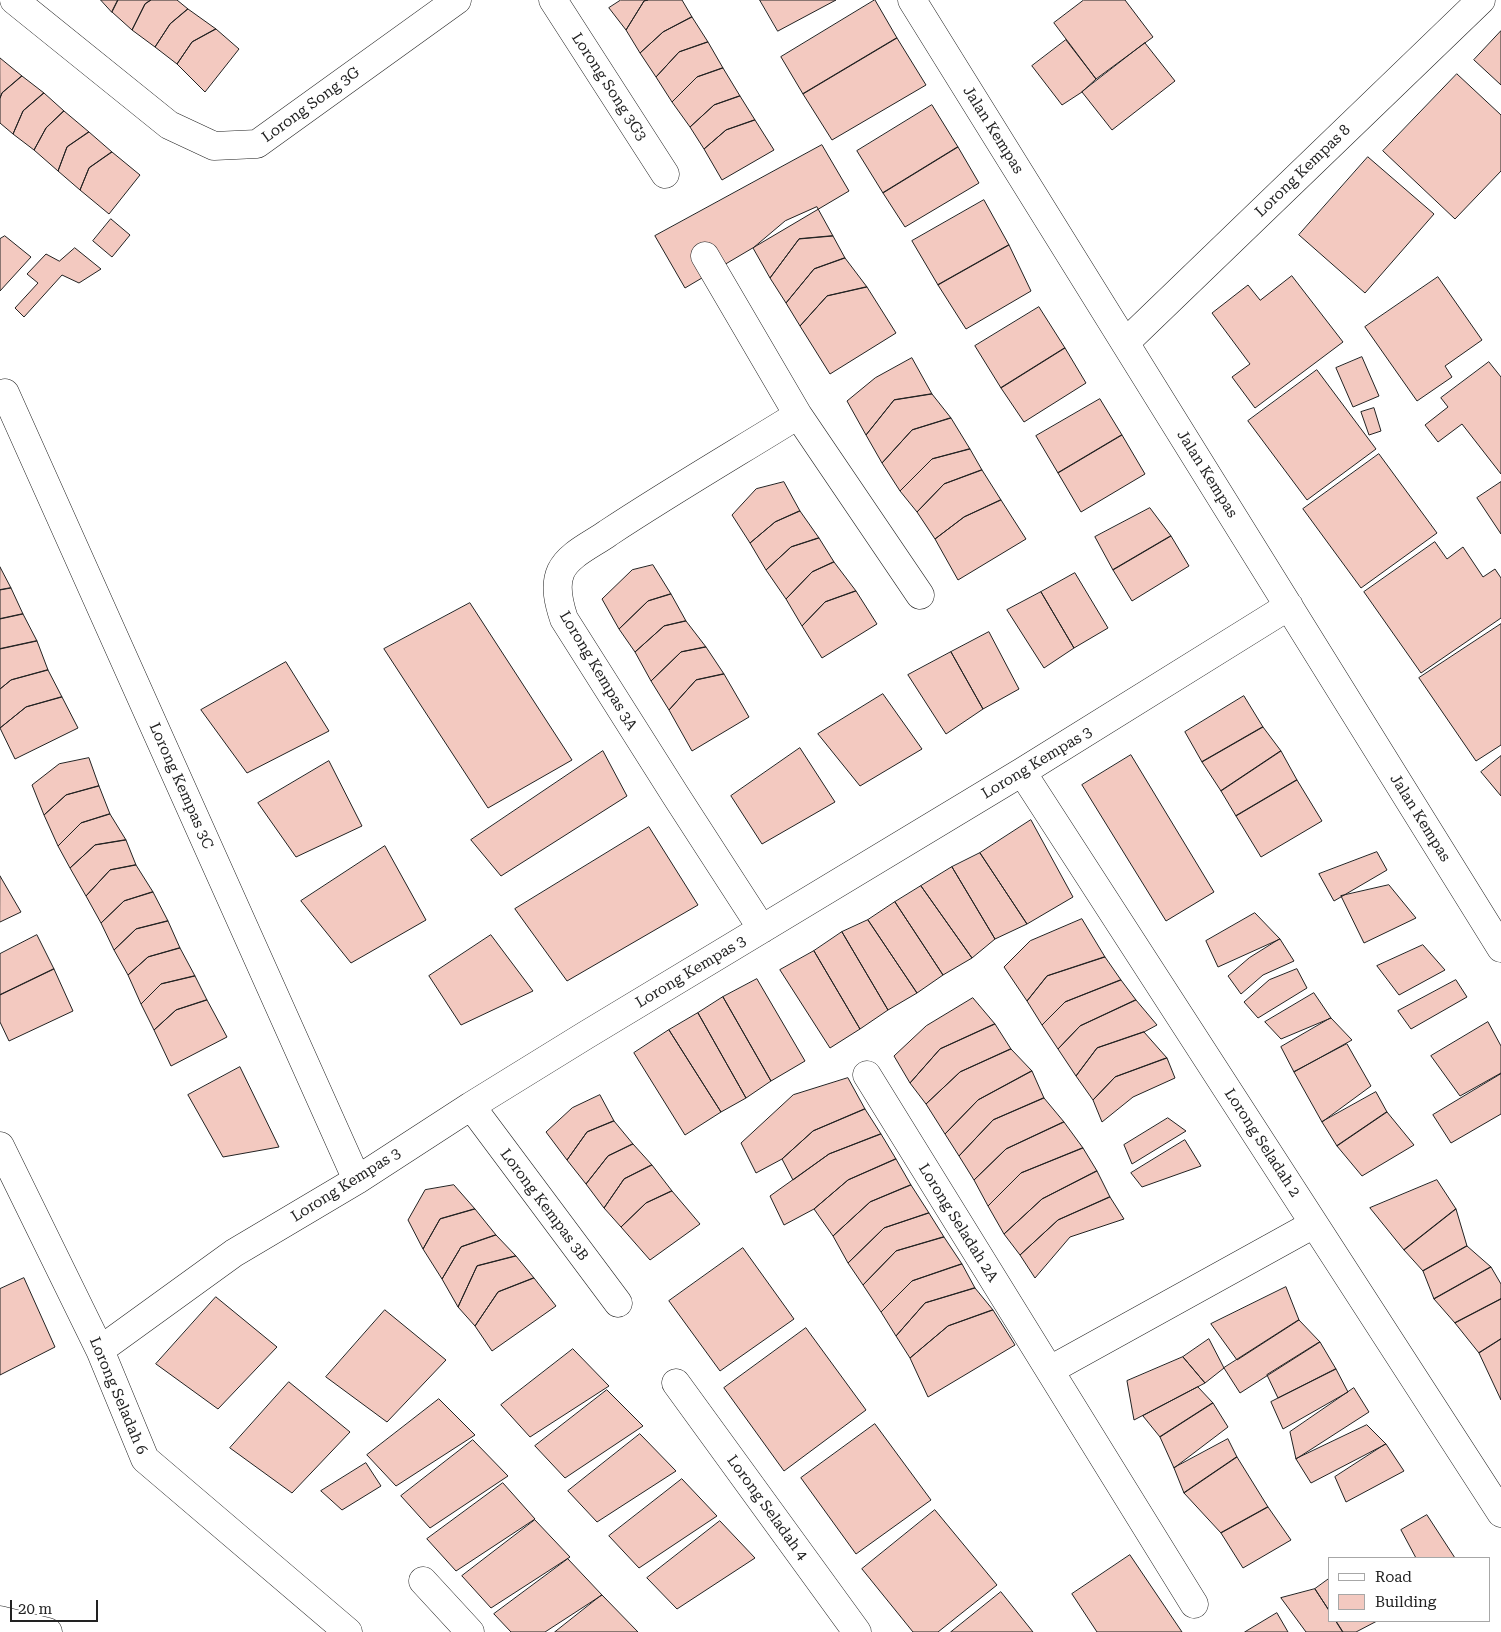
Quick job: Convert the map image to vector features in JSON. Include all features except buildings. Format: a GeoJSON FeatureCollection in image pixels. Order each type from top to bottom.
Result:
{"type":"FeatureCollection","features":[{"type":"Feature","properties":{"kind":"street","name":"Lorong Song 3G"},"geometry":{"type":"LineString","coordinates":[[14,0],[169,124],[214,146],[257,144],[456,0]]}},
{"type":"Feature","properties":{"kind":"street","name":"Lorong Song 3G3"},"geometry":{"type":"LineString","coordinates":[[553,0],[665,174]]}},
{"type":"Feature","properties":{"kind":"street","name":"Jalan Kempas"},"geometry":{"type":"LineString","coordinates":[[912,0],[1499,940]]}},
{"type":"Feature","properties":{"kind":"street","name":"Lorong Kempas 8"},"geometry":{"type":"LineString","coordinates":[[1125,343],[1481,0]]}},
{"type":"Feature","properties":{"kind":"street"},"geometry":{"type":"LineString","coordinates":[[705,256],[798,415],[920,595]]}},
{"type":"Feature","properties":{"kind":"street","name":"Lorong Kempas 3C"},"geometry":{"type":"LineString","coordinates":[[5,393],[358,1180]]}},
{"type":"Feature","properties":{"kind":"street","name":"Lorong Kempas 3A"},"geometry":{"type":"LineString","coordinates":[[762,929],[564,619],[558,602],[557,586],[561,571],[571,559],[631,518],[798,415]]}},
{"type":"Feature","properties":{"kind":"street","name":"Lorong Kempas 3"},"geometry":{"type":"LineString","coordinates":[[100,1350],[234,1253],[358,1180],[471,1106],[1022,772],[1289,606]]}},
{"type":"Feature","properties":{"kind":"street","name":"Lorong Seladah 2"},"geometry":{"type":"LineString","coordinates":[[1022,772],[1501,1513]]}},
{"type":"Feature","properties":{"kind":"street","name":"Lorong Seladah 2A"},"geometry":{"type":"LineString","coordinates":[[867,1075],[1194,1604]]}},
{"type":"Feature","properties":{"kind":"street","name":"Lorong Kempas 3B"},"geometry":{"type":"LineString","coordinates":[[471,1106],[618,1303]]}},
{"type":"Feature","properties":{"kind":"street","name":"Lorong Seladah 6"},"geometry":{"type":"LineString","coordinates":[[0,1146],[100,1350],[145,1460],[348,1632]]}},
{"type":"Feature","properties":{"kind":"street"},"geometry":{"type":"LineString","coordinates":[[1050,1370],[1314,1224]]}},
{"type":"Feature","properties":{"kind":"street","name":"Lorong Seladah 4"},"geometry":{"type":"LineString","coordinates":[[676,1383],[854,1631]]}},
{"type":"Feature","properties":{"kind":"street"},"geometry":{"type":"LineString","coordinates":[[423,1581],[470,1632]]}},
{"type":"Feature","properties":{"kind":"street"},"geometry":{"type":"LineString","coordinates":[[0,1620],[48,1632]]}}]}
